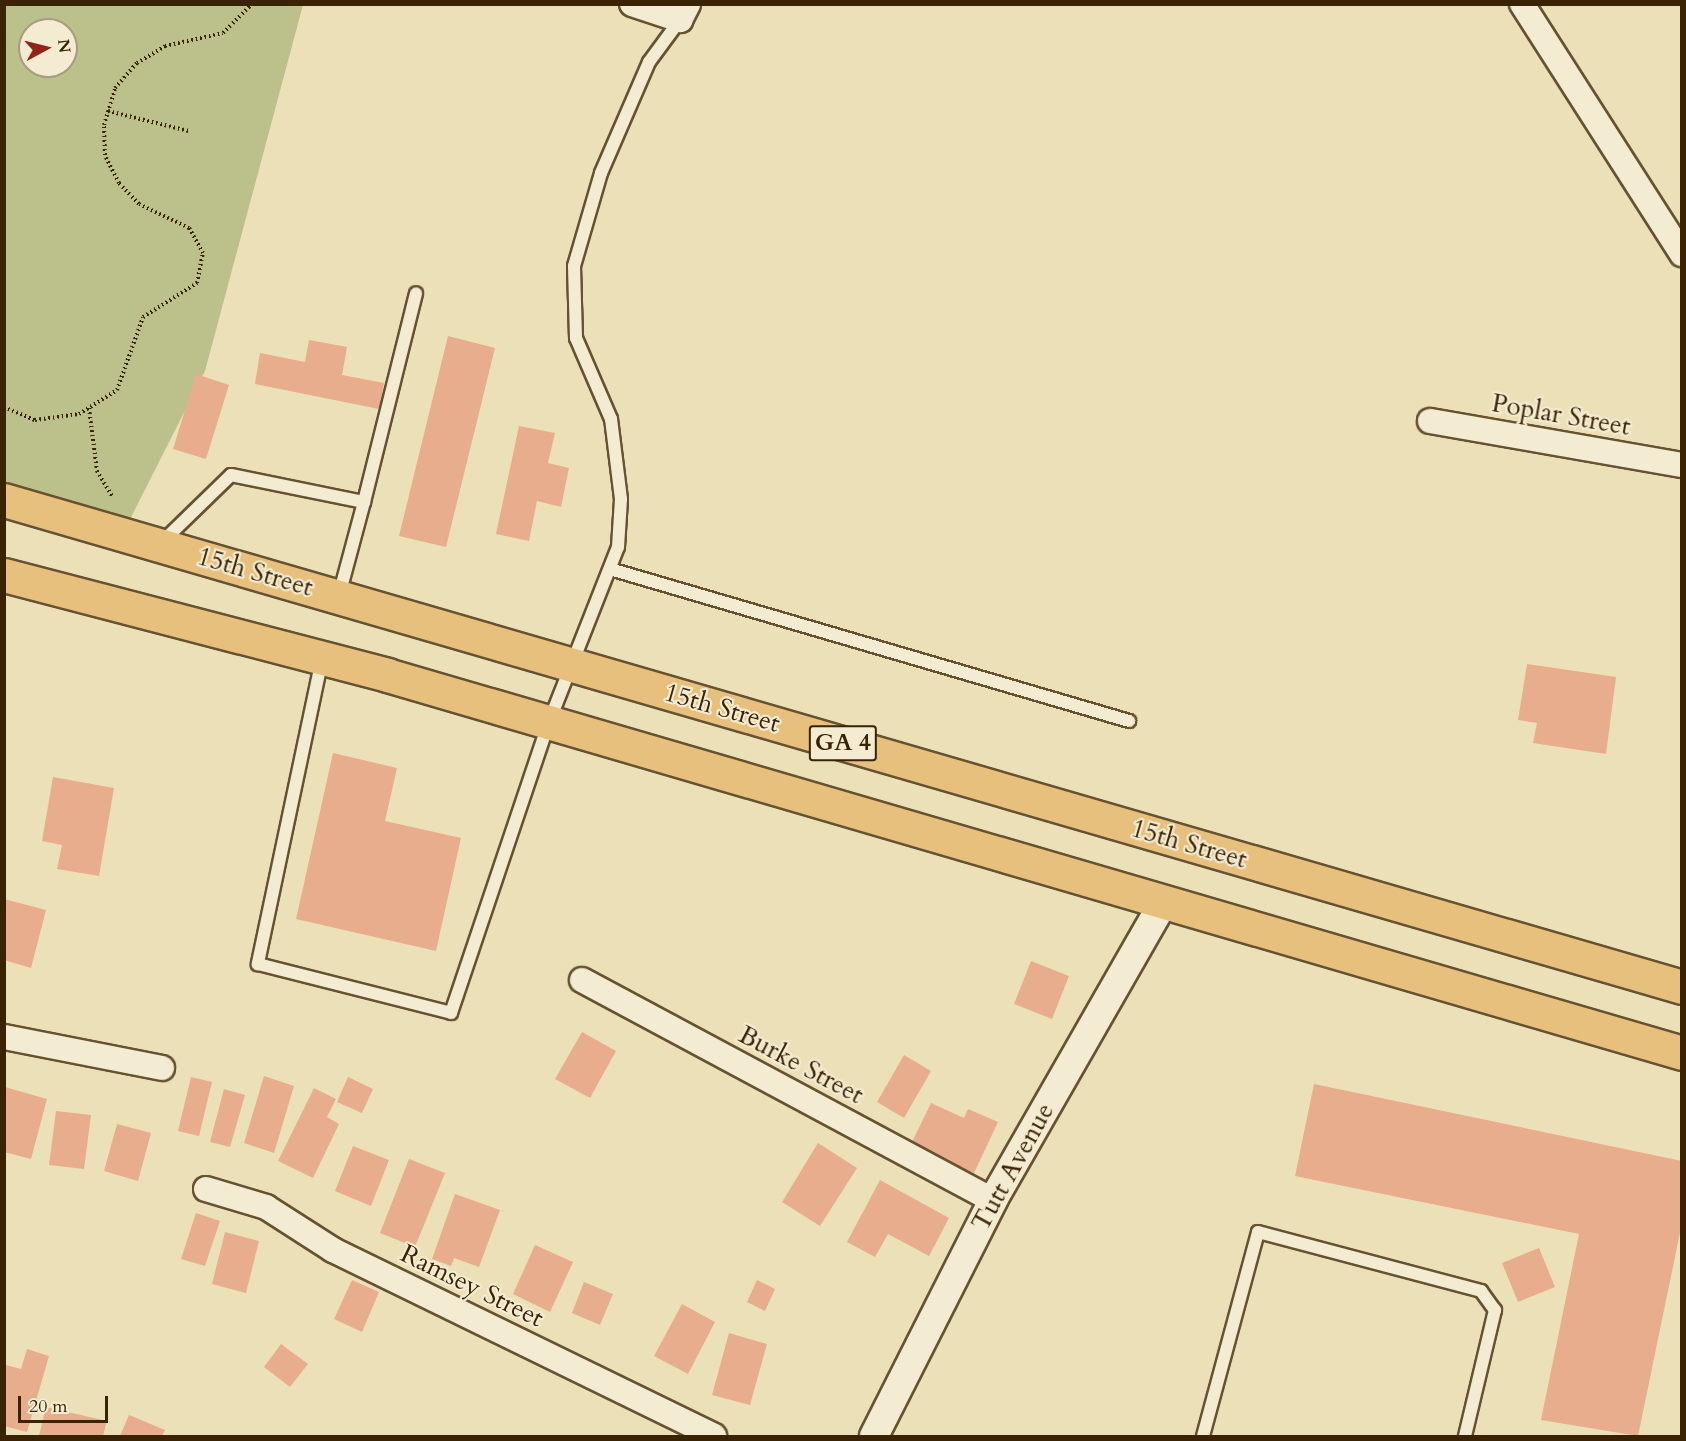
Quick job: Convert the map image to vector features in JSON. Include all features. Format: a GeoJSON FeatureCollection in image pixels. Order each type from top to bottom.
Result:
{"type":"FeatureCollection","features":[{"type":"Feature","properties":{"kind":"main road","name":"15th Street"},"geometry":{"type":"LineString","coordinates":[[4,500],[1682,987]]}},
{"type":"Feature","properties":{"kind":"main road","name":"GA 4"},"geometry":{"type":"LineString","coordinates":[[4,575],[322,658],[549,722],[1682,1053]]}},
{"type":"Feature","properties":{"kind":"street"},"geometry":{"type":"LineString","coordinates":[[632,4],[684,12]]}},
{"type":"Feature","properties":{"kind":"street"},"geometry":{"type":"LineString","coordinates":[[1522,4],[1682,254]]}},
{"type":"Feature","properties":{"kind":"street","name":"Poplar Street"},"geometry":{"type":"LineString","coordinates":[[1430,421],[1682,465]]}},
{"type":"Feature","properties":{"kind":"street","name":"Tutt Avenue"},"geometry":{"type":"LineString","coordinates":[[874,1437],[993,1200],[1163,903]]}},
{"type":"Feature","properties":{"kind":"street","name":"Burke Street"},"geometry":{"type":"LineString","coordinates":[[582,980],[993,1200]]}},
{"type":"Feature","properties":{"kind":"street"},"geometry":{"type":"LineString","coordinates":[[4,1036],[162,1068]]}},
{"type":"Feature","properties":{"kind":"street","name":"Ramsey Street"},"geometry":{"type":"LineString","coordinates":[[206,1189],[266,1207],[333,1250],[714,1437]]}},
{"type":"Feature","properties":{"kind":"lane"},"geometry":{"type":"LineString","coordinates":[[322,658],[258,964],[451,1013],[549,722],[574,665],[618,547],[621,499],[610,419],[576,338],[574,266],[601,173],[640,82],[684,12]]}},
{"type":"Feature","properties":{"kind":"lane"},"geometry":{"type":"LineString","coordinates":[[338,597],[416,293]]}},
{"type":"Feature","properties":{"kind":"lane"},"geometry":{"type":"LineString","coordinates":[[160,545],[231,475],[364,502]]}},
{"type":"Feature","properties":{"kind":"lane"},"geometry":{"type":"LineString","coordinates":[[610,569],[1129,721]]}},
{"type":"Feature","properties":{"kind":"lane"},"geometry":{"type":"LineString","coordinates":[[1203,1437],[1258,1232],[1481,1291],[1495,1310],[1465,1437]]}},
{"type":"Feature","properties":{"kind":"path"},"geometry":{"type":"LineString","coordinates":[[4,407],[36,420],[89,408],[117,390],[143,317],[197,283],[203,253],[189,228],[139,204],[119,183],[105,155],[108,111],[115,88],[137,63],[165,46],[223,33],[252,4]]}},
{"type":"Feature","properties":{"kind":"path"},"geometry":{"type":"LineString","coordinates":[[108,111],[189,131]]}},
{"type":"Feature","properties":{"kind":"path"},"geometry":{"type":"LineString","coordinates":[[89,408],[98,471],[120,503]]}},
{"type":"Feature","properties":{"kind":"green space"},"geometry":{"type":"Polygon","coordinates":[[[4,5],[303,5],[205,371],[115,549],[5,516],[4,5]]]}},
{"type":"Feature","properties":{"kind":"building"},"geometry":{"type":"Polygon","coordinates":[[[448,336],[495,348],[446,547],[399,536],[448,336]]]}},
{"type":"Feature","properties":{"kind":"building"},"geometry":{"type":"Polygon","coordinates":[[[309,340],[347,347],[342,375],[384,383],[379,409],[255,384],[260,353],[305,362],[309,340]]]}},
{"type":"Feature","properties":{"kind":"building"},"geometry":{"type":"Polygon","coordinates":[[[196,374],[229,385],[206,459],[173,449],[196,374]]]}},
{"type":"Feature","properties":{"kind":"building"},"geometry":{"type":"Polygon","coordinates":[[[519,426],[555,433],[548,463],[569,468],[561,507],[537,501],[529,541],[496,534],[519,426]]]}},
{"type":"Feature","properties":{"kind":"building"},"geometry":{"type":"Polygon","coordinates":[[[1527,664],[1616,677],[1606,754],[1533,743],[1537,723],[1518,720],[1527,664]]]}},
{"type":"Feature","properties":{"kind":"building"},"geometry":{"type":"Polygon","coordinates":[[[333,753],[397,768],[385,821],[461,838],[436,951],[296,919],[333,753]]]}},
{"type":"Feature","properties":{"kind":"building"},"geometry":{"type":"Polygon","coordinates":[[[53,777],[114,788],[99,876],[57,869],[62,845],[42,841],[53,777]]]}},
{"type":"Feature","properties":{"kind":"building"},"geometry":{"type":"Polygon","coordinates":[[[4,899],[46,910],[31,968],[4,960],[4,899]]]}},
{"type":"Feature","properties":{"kind":"building"},"geometry":{"type":"Polygon","coordinates":[[[1031,961],[1069,976],[1052,1019],[1014,1004],[1031,961]]]}},
{"type":"Feature","properties":{"kind":"building"},"geometry":{"type":"Polygon","coordinates":[[[582,1032],[616,1051],[590,1098],[555,1079],[582,1032]]]}},
{"type":"Feature","properties":{"kind":"building"},"geometry":{"type":"Polygon","coordinates":[[[904,1055],[931,1071],[904,1118],[877,1102],[904,1055]]]}},
{"type":"Feature","properties":{"kind":"building"},"geometry":{"type":"Polygon","coordinates":[[[264,1076],[294,1086],[274,1153],[244,1143],[264,1076]]]}},
{"type":"Feature","properties":{"kind":"building"},"geometry":{"type":"Polygon","coordinates":[[[191,1077],[212,1082],[199,1136],[178,1131],[191,1077]]]}},
{"type":"Feature","properties":{"kind":"building"},"geometry":{"type":"Polygon","coordinates":[[[348,1077],[373,1089],[362,1113],[337,1102],[348,1077]]]}},
{"type":"Feature","properties":{"kind":"building"},"geometry":{"type":"Polygon","coordinates":[[[1314,1084],[1682,1161],[1682,1223],[1638,1436],[1541,1420],[1579,1234],[1295,1176],[1314,1084]]]}},
{"type":"Feature","properties":{"kind":"building"},"geometry":{"type":"Polygon","coordinates":[[[5,1087],[47,1099],[31,1159],[4,1152],[5,1087]]]}},
{"type":"Feature","properties":{"kind":"building"},"geometry":{"type":"Polygon","coordinates":[[[314,1088],[336,1099],[327,1117],[339,1124],[313,1178],[278,1161],[314,1088]]]}},
{"type":"Feature","properties":{"kind":"building"},"geometry":{"type":"Polygon","coordinates":[[[224,1089],[245,1095],[230,1147],[210,1142],[224,1089]]]}},
{"type":"Feature","properties":{"kind":"building"},"geometry":{"type":"Polygon","coordinates":[[[931,1103],[964,1118],[968,1109],[998,1122],[974,1173],[911,1144],[931,1103]]]}},
{"type":"Feature","properties":{"kind":"building"},"geometry":{"type":"Polygon","coordinates":[[[56,1111],[91,1115],[84,1169],[49,1165],[56,1111]]]}},
{"type":"Feature","properties":{"kind":"building"},"geometry":{"type":"Polygon","coordinates":[[[117,1124],[151,1133],[138,1181],[104,1171],[117,1124]]]}},
{"type":"Feature","properties":{"kind":"building"},"geometry":{"type":"Polygon","coordinates":[[[818,1143],[857,1168],[820,1226],[782,1202],[818,1143]]]}},
{"type":"Feature","properties":{"kind":"building"},"geometry":{"type":"Polygon","coordinates":[[[353,1146],[389,1160],[371,1206],[335,1191],[353,1146]]]}},
{"type":"Feature","properties":{"kind":"building"},"geometry":{"type":"Polygon","coordinates":[[[409,1159],[445,1173],[415,1247],[380,1233],[409,1159]]]}},
{"type":"Feature","properties":{"kind":"building"},"geometry":{"type":"Polygon","coordinates":[[[880,1180],[949,1218],[929,1256],[888,1234],[875,1257],[847,1242],[880,1180]]]}},
{"type":"Feature","properties":{"kind":"building"},"geometry":{"type":"Polygon","coordinates":[[[455,1194],[500,1210],[479,1267],[454,1258],[451,1266],[432,1259],[455,1194]]]}},
{"type":"Feature","properties":{"kind":"building"},"geometry":{"type":"Polygon","coordinates":[[[196,1213],[220,1221],[205,1266],[181,1259],[196,1213]]]}},
{"type":"Feature","properties":{"kind":"building"},"geometry":{"type":"Polygon","coordinates":[[[225,1232],[259,1241],[246,1293],[212,1284],[225,1232]]]}},
{"type":"Feature","properties":{"kind":"building"},"geometry":{"type":"Polygon","coordinates":[[[535,1245],[573,1262],[550,1312],[513,1294],[535,1245]]]}},
{"type":"Feature","properties":{"kind":"building"},"geometry":{"type":"Polygon","coordinates":[[[1539,1248],[1555,1287],[1518,1302],[1502,1263],[1539,1248]]]}},
{"type":"Feature","properties":{"kind":"building"},"geometry":{"type":"Polygon","coordinates":[[[352,1280],[379,1292],[362,1332],[334,1319],[352,1280]]]}},
{"type":"Feature","properties":{"kind":"building"},"geometry":{"type":"Polygon","coordinates":[[[757,1280],[775,1289],[765,1311],[747,1302],[757,1280]]]}},
{"type":"Feature","properties":{"kind":"building"},"geometry":{"type":"Polygon","coordinates":[[[584,1282],[613,1294],[600,1325],[572,1313],[584,1282]]]}},
{"type":"Feature","properties":{"kind":"building"},"geometry":{"type":"Polygon","coordinates":[[[682,1304],[715,1322],[688,1374],[654,1356],[682,1304]]]}},
{"type":"Feature","properties":{"kind":"building"},"geometry":{"type":"Polygon","coordinates":[[[729,1333],[767,1344],[750,1405],[712,1395],[729,1333]]]}},
{"type":"Feature","properties":{"kind":"building"},"geometry":{"type":"Polygon","coordinates":[[[281,1344],[308,1364],[290,1387],[264,1367],[281,1344]]]}},
{"type":"Feature","properties":{"kind":"building"},"geometry":{"type":"Polygon","coordinates":[[[27,1349],[49,1356],[27,1432],[4,1426],[4,1370],[6,1365],[21,1369],[27,1349]]]}},
{"type":"Feature","properties":{"kind":"building"},"geometry":{"type":"Polygon","coordinates":[[[46,1407],[107,1421],[103,1436],[39,1436],[46,1407]]]}},
{"type":"Feature","properties":{"kind":"building"},"geometry":{"type":"Polygon","coordinates":[[[129,1415],[165,1430],[162,1436],[120,1436],[129,1415]]]}}]}
